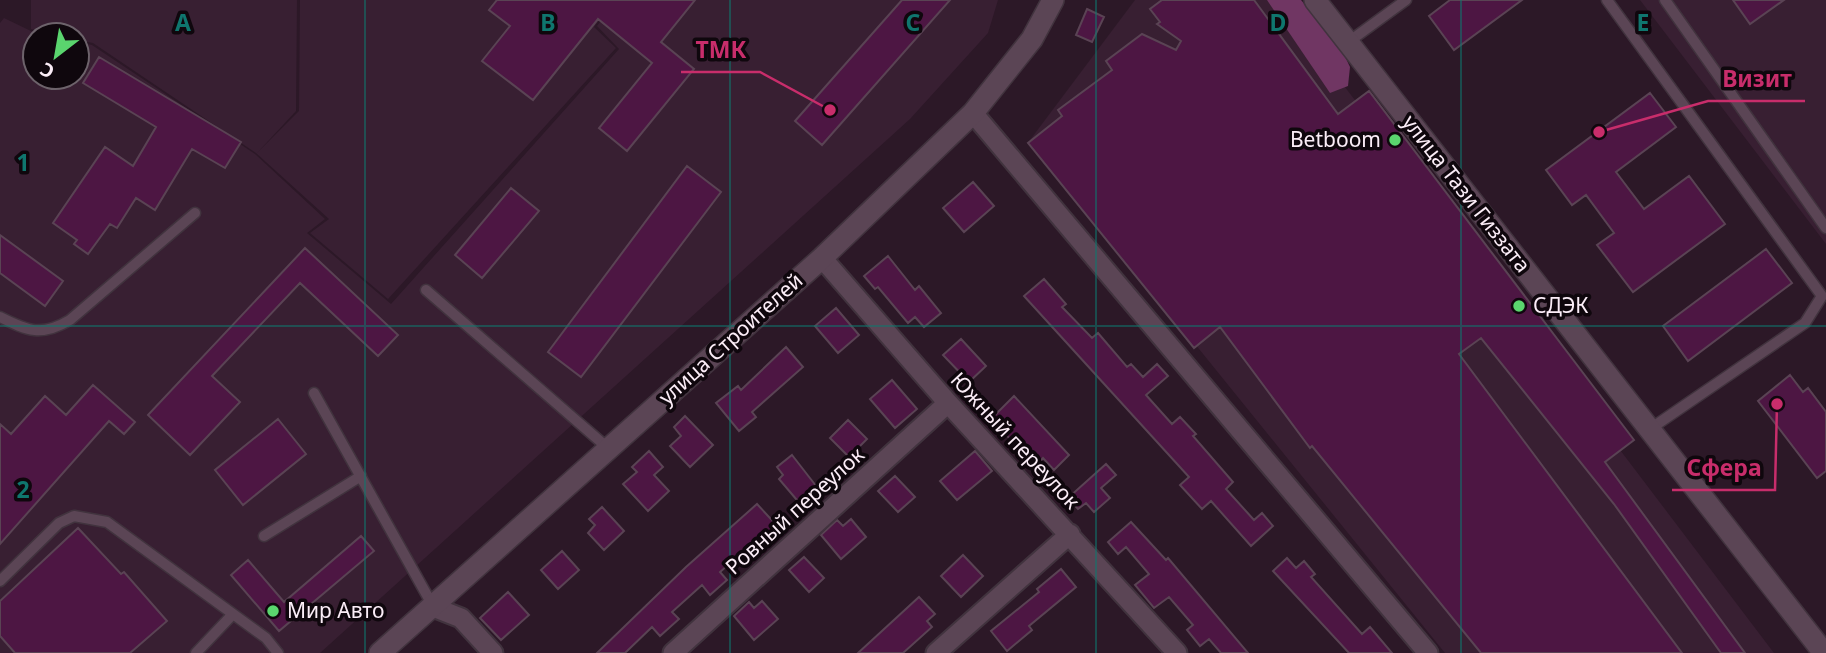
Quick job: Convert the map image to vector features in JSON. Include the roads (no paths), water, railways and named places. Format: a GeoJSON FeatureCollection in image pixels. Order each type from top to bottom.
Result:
{"type":"FeatureCollection","features":[{"type":"Feature","properties":{"kind":"street","name":"улица Строителей"},"geometry":{"type":"LineString","coordinates":[[380,653],[822,258],[974,113],[1032,39],[1053,0]]}},
{"type":"Feature","properties":{"kind":"street","name":"улица Тази Гиззата"},"geometry":{"type":"LineString","coordinates":[[1315,0],[1824,653]]}},
{"type":"Feature","properties":{"kind":"street"},"geometry":{"type":"LineString","coordinates":[[974,113],[1428,653]]}},
{"type":"Feature","properties":{"kind":"street","name":"Южный переулок"},"geometry":{"type":"LineString","coordinates":[[822,258],[948,403],[1177,653]]}},
{"type":"Feature","properties":{"kind":"street","name":"Ровный переулок"},"geometry":{"type":"LineString","coordinates":[[673,653],[948,403]]}},
{"type":"Feature","properties":{"kind":"street"},"geometry":{"type":"LineString","coordinates":[[936,653],[1069,534]]}},
{"type":"Feature","properties":{"kind":"street"},"geometry":{"type":"LineString","coordinates":[[433,607],[461,618],[493,653]]}},
{"type":"Feature","properties":{"kind":"lane"},"geometry":{"type":"LineString","coordinates":[[1348,43],[1406,0]]}},
{"type":"Feature","properties":{"kind":"lane"},"geometry":{"type":"LineString","coordinates":[[1607,0],[1822,296],[1805,323],[1650,429]]}},
{"type":"Feature","properties":{"kind":"lane"},"geometry":{"type":"LineString","coordinates":[[1665,0],[1826,228]]}},
{"type":"Feature","properties":{"kind":"lane"},"geometry":{"type":"LineString","coordinates":[[0,317],[19,327],[42,332],[54,329],[70,320],[195,213]]}},
{"type":"Feature","properties":{"kind":"lane"},"geometry":{"type":"LineString","coordinates":[[426,290],[609,449]]}},
{"type":"Feature","properties":{"kind":"lane"},"geometry":{"type":"LineString","coordinates":[[314,393],[433,607]]}},
{"type":"Feature","properties":{"kind":"lane"},"geometry":{"type":"LineString","coordinates":[[264,536],[361,476]]}},
{"type":"Feature","properties":{"kind":"lane"},"geometry":{"type":"LineString","coordinates":[[0,581],[59,523],[74,516],[107,522],[266,638],[278,653]]}},
{"type":"Feature","properties":{"kind":"lane"},"geometry":{"type":"LineString","coordinates":[[195,653],[233,614]]}},
{"type":"Feature","properties":{"kind":"place","name":"ТМК"},"geometry":{"type":"Point","coordinates":[830,110]}},
{"type":"Feature","properties":{"kind":"place","name":"Визит"},"geometry":{"type":"Point","coordinates":[1599,132]}},
{"type":"Feature","properties":{"kind":"place","name":"Betboom"},"geometry":{"type":"Point","coordinates":[1395,140]}},
{"type":"Feature","properties":{"kind":"place","name":"СДЭК"},"geometry":{"type":"Point","coordinates":[1519,306]}},
{"type":"Feature","properties":{"kind":"place","name":"Сфера"},"geometry":{"type":"Point","coordinates":[1777,404]}},
{"type":"Feature","properties":{"kind":"place","name":"Мир Авто"},"geometry":{"type":"Point","coordinates":[273,611]}}]}
